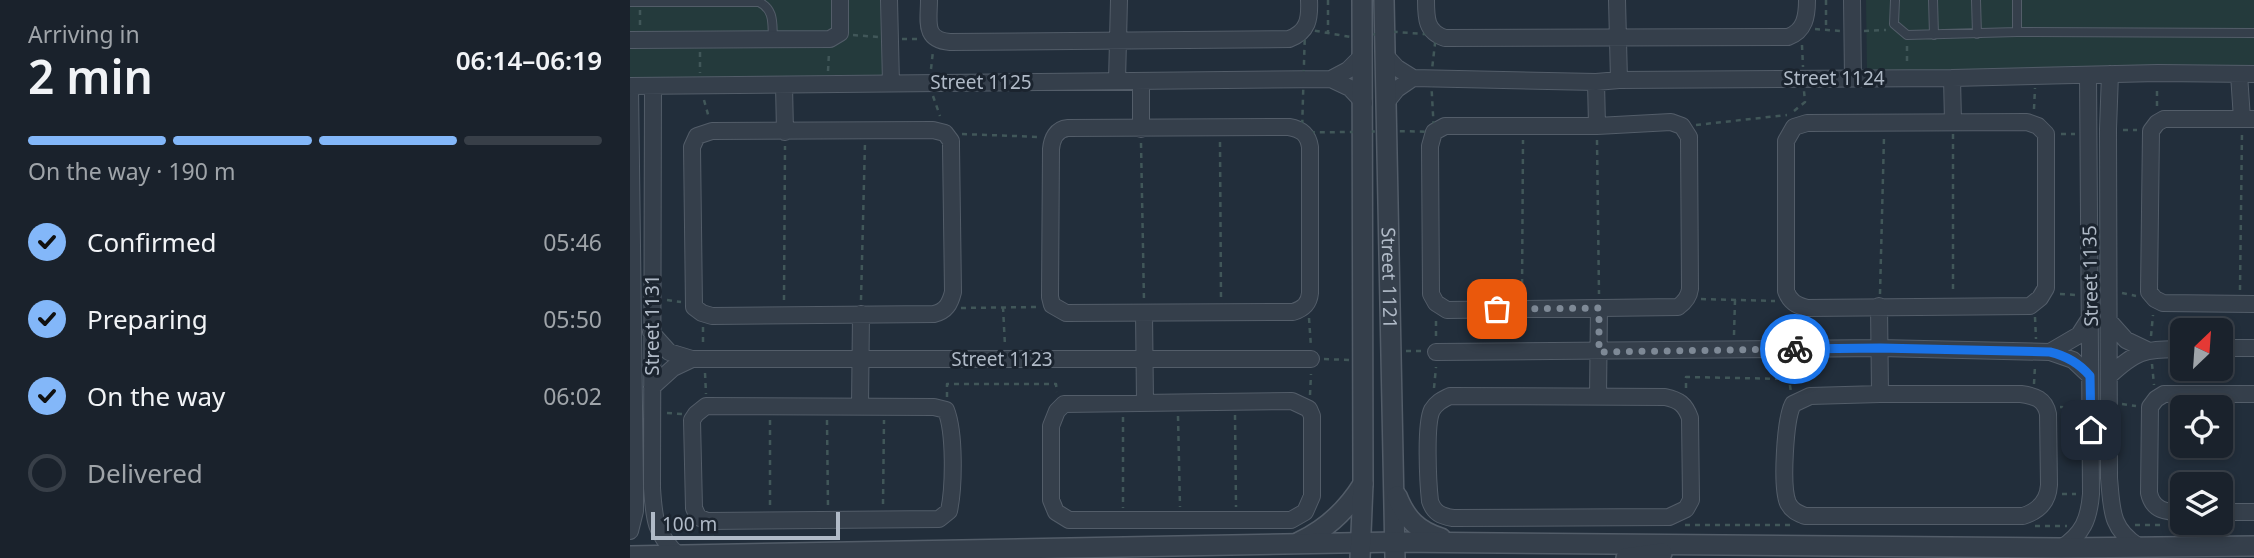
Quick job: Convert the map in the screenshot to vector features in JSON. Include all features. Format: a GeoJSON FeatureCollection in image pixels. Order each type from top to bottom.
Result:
{"type":"FeatureCollection","features":[{"type":"Feature","properties":{"kind":"street"},"geometry":{"type":"LineString","coordinates":[[635,40],[835,36],[840,0]]}},
{"type":"Feature","properties":{"kind":"street"},"geometry":{"type":"LineString","coordinates":[[889,0],[891,83]]}},
{"type":"Feature","properties":{"kind":"street"},"geometry":{"type":"LineString","coordinates":[[929,0],[930,33],[935,39],[942,41],[1289,39],[1298,36],[1305,29],[1310,17],[1309,0]]}},
{"type":"Feature","properties":{"kind":"street"},"geometry":{"type":"LineString","coordinates":[[1117,81],[1119,0]]}},
{"type":"Feature","properties":{"kind":"street","name":"Street 1121"},"geometry":{"type":"LineString","coordinates":[[1361,550],[1364,103],[1362,0]]}},
{"type":"Feature","properties":{"kind":"street","name":"Street 1121"},"geometry":{"type":"LineString","coordinates":[[1384,0],[1395,550]]}},
{"type":"Feature","properties":{"kind":"street"},"geometry":{"type":"LineString","coordinates":[[1426,0],[1426,19],[1430,28],[1436,35],[1446,38],[1788,37],[1801,29],[1806,19],[1807,0]]}},
{"type":"Feature","properties":{"kind":"street"},"geometry":{"type":"LineString","coordinates":[[1617,0],[1619,80]]}},
{"type":"Feature","properties":{"kind":"street"},"geometry":{"type":"LineString","coordinates":[[1852,0],[1853,78]]}},
{"type":"Feature","properties":{"kind":"street"},"geometry":{"type":"LineString","coordinates":[[1384,54],[1397,68],[1413,78],[1397,89],[1385,104]]}},
{"type":"Feature","properties":{"kind":"street"},"geometry":{"type":"LineString","coordinates":[[1331,79],[1348,69],[1363,55]]}},
{"type":"Feature","properties":{"kind":"street","name":"Street 1135"},"geometry":{"type":"LineString","coordinates":[[2110,74],[2109,478],[2116,525],[2122,534],[2138,547]]}},
{"type":"Feature","properties":{"kind":"street"},"geometry":{"type":"LineString","coordinates":[[2247,74],[2248,119],[2164,120],[2157,123],[2150,138],[2150,292],[2155,299],[2163,303],[2247,304]]}},
{"type":"Feature","properties":{"kind":"street","name":"Street 1124"},"geometry":{"type":"LineString","coordinates":[[1413,78],[1596,82],[2247,74]]}},
{"type":"Feature","properties":{"kind":"street","name":"Street 1135"},"geometry":{"type":"LineString","coordinates":[[2084,527],[2091,494],[2088,75]]}},
{"type":"Feature","properties":{"kind":"street"},"geometry":{"type":"LineString","coordinates":[[1952,78],[1953,122]]}},
{"type":"Feature","properties":{"kind":"street"},"geometry":{"type":"LineString","coordinates":[[1331,79],[1350,88],[1364,103]]}},
{"type":"Feature","properties":{"kind":"street","name":"Street 1125"},"geometry":{"type":"LineString","coordinates":[[630,86],[1331,79]]}},
{"type":"Feature","properties":{"kind":"street"},"geometry":{"type":"LineString","coordinates":[[1141,129],[1142,82]]}},
{"type":"Feature","properties":{"kind":"street"},"geometry":{"type":"LineString","coordinates":[[1596,82],[1597,126]]}},
{"type":"Feature","properties":{"kind":"street"},"geometry":{"type":"LineString","coordinates":[[784,85],[785,132]]}},
{"type":"Feature","properties":{"kind":"street","name":"Street 1131"},"geometry":{"type":"LineString","coordinates":[[630,86],[635,511],[630,531]]}},
{"type":"Feature","properties":{"kind":"street","name":"Street 1131"},"geometry":{"type":"LineString","coordinates":[[653,86],[651,332],[654,513],[662,538],[679,556]]}},
{"type":"Feature","properties":{"kind":"street"},"geometry":{"type":"LineString","coordinates":[[1671,122],[1682,126],[1689,137],[1690,289],[1687,299],[1678,307],[1447,310],[1436,303],[1431,294],[1430,146],[1434,132],[1445,126],[1597,126],[1671,122]]}},
{"type":"Feature","properties":{"kind":"street"},"geometry":{"type":"LineString","coordinates":[[1807,123],[2033,123],[2046,134],[2046,288],[2040,298],[2030,306],[1807,308],[1792,302],[1786,291],[1786,141],[1794,127],[1807,123]]}},
{"type":"Feature","properties":{"kind":"street"},"geometry":{"type":"LineString","coordinates":[[1289,127],[1299,130],[1309,142],[1310,293],[1306,306],[1293,312],[1221,313],[1066,313],[1054,307],[1050,297],[1053,138],[1063,128],[1220,128],[1289,127]]}},
{"type":"Feature","properties":{"kind":"street"},"geometry":{"type":"LineString","coordinates":[[933,130],[946,133],[951,141],[953,292],[944,311],[933,314],[712,316],[694,307],[692,147],[697,135],[703,132],[865,132],[933,130]]}},
{"type":"Feature","properties":{"kind":"street"},"geometry":{"type":"LineString","coordinates":[[1879,306],[1880,394]]}},
{"type":"Feature","properties":{"kind":"street"},"geometry":{"type":"LineString","coordinates":[[1598,396],[1599,308]]}},
{"type":"Feature","properties":{"kind":"street"},"geometry":{"type":"LineString","coordinates":[[1144,313],[1145,402]]}},
{"type":"Feature","properties":{"kind":"street"},"geometry":{"type":"LineString","coordinates":[[860,406],[861,314]]}},
{"type":"Feature","properties":{"kind":"street"},"geometry":{"type":"LineString","coordinates":[[2050,352],[2079,335],[2090,318]]}},
{"type":"Feature","properties":{"kind":"street"},"geometry":{"type":"LineString","coordinates":[[2109,321],[2126,340],[2147,350]]}},
{"type":"Feature","properties":{"kind":"street","name":"Street 1123"},"geometry":{"type":"LineString","coordinates":[[651,332],[669,352],[692,359],[1311,359]]}},
{"type":"Feature","properties":{"kind":"street"},"geometry":{"type":"LineString","coordinates":[[1437,352],[1880,348],[2050,352],[2073,360],[2090,376]]}},
{"type":"Feature","properties":{"kind":"street"},"geometry":{"type":"LineString","coordinates":[[2233,348],[2254,348]]}},
{"type":"Feature","properties":{"kind":"street"},"geometry":{"type":"LineString","coordinates":[[2109,376],[2127,359],[2147,350],[2170,349]]}},
{"type":"Feature","properties":{"kind":"street"},"geometry":{"type":"LineString","coordinates":[[652,387],[673,368],[692,359]]}},
{"type":"Feature","properties":{"kind":"street"},"geometry":{"type":"LineString","coordinates":[[1880,394],[2021,394],[2041,400],[2048,414],[2048,494],[2034,512],[2023,516],[1805,516],[1794,512],[1786,491],[1786,423],[1793,404],[1810,396],[1880,394]]}},
{"type":"Feature","properties":{"kind":"street"},"geometry":{"type":"LineString","coordinates":[[2170,512],[2157,509],[2151,503],[2149,493],[2150,407],[2164,394],[2254,394]]}},
{"type":"Feature","properties":{"kind":"street"},"geometry":{"type":"LineString","coordinates":[[1598,396],[1665,397],[1675,399],[1685,406],[1690,418],[1692,493],[1686,509],[1669,517],[1453,518],[1433,511],[1428,489],[1429,425],[1433,409],[1440,400],[1450,397],[1598,396]]}},
{"type":"Feature","properties":{"kind":"street"},"geometry":{"type":"LineString","coordinates":[[1145,402],[1301,403],[1309,409],[1313,425],[1312,496],[1305,512],[1291,520],[1069,520],[1056,512],[1051,500],[1051,426],[1057,411],[1064,404],[1145,402]]}},
{"type":"Feature","properties":{"kind":"street"},"geometry":{"type":"LineString","coordinates":[[706,406],[827,406],[934,407],[946,411],[951,423],[952,498],[949,511],[939,519],[707,521],[698,517],[694,508],[692,420],[696,414],[706,406]]}},
{"type":"Feature","properties":{"kind":"street"},"geometry":{"type":"LineString","coordinates":[[1295,544],[1333,522],[1355,498],[1363,484]]}},
{"type":"Feature","properties":{"kind":"street"},"geometry":{"type":"LineString","coordinates":[[1394,489],[1413,524],[1426,533],[1463,542]]}},
{"type":"Feature","properties":{"kind":"street"},"geometry":{"type":"LineString","coordinates":[[2233,512],[2254,512]]}},
{"type":"Feature","properties":{"kind":"street"},"geometry":{"type":"LineString","coordinates":[[2061,548],[2078,536],[2084,527]]}},
{"type":"Feature","properties":{"kind":"street"},"geometry":{"type":"LineString","coordinates":[[630,556],[1295,544],[1395,550],[1463,542],[2061,548],[2254,546]]}},
{"type":"Feature","properties":{"kind":"street"},"geometry":{"type":"LineString","coordinates":[[1626,558],[1721,544]]}},
{"type":"Feature","properties":{"kind":"street"},"geometry":{"type":"LineString","coordinates":[[1377,558],[1395,550]]}},
{"type":"Feature","properties":{"kind":"lane"},"geometry":{"type":"LineString","coordinates":[[1895,0],[1894,24],[1903,33],[2254,33]]}},
{"type":"Feature","properties":{"kind":"lane"},"geometry":{"type":"LineString","coordinates":[[1933,0],[1934,35]]}},
{"type":"Feature","properties":{"kind":"lane"},"geometry":{"type":"LineString","coordinates":[[1976,0],[1977,34]]}},
{"type":"Feature","properties":{"kind":"lane"},"geometry":{"type":"LineString","coordinates":[[2017,0],[2017,32]]}},
{"type":"Feature","properties":{"kind":"lane"},"geometry":{"type":"LineString","coordinates":[[630,2],[760,2],[771,12],[773,39]]}},
{"type":"Feature","properties":{"kind":"path"},"geometry":{"type":"LineString","coordinates":[[1328,0],[1328,33]]}},
{"type":"Feature","properties":{"kind":"path"},"geometry":{"type":"LineString","coordinates":[[1826,0],[1826,30]]}},
{"type":"Feature","properties":{"kind":"path"},"geometry":{"type":"LineString","coordinates":[[635,40],[640,2]]}},
{"type":"Feature","properties":{"kind":"path"},"geometry":{"type":"LineString","coordinates":[[1682,126],[1789,115],[1805,102],[1801,29],[1903,33],[1908,78]]}},
{"type":"Feature","properties":{"kind":"path"},"geometry":{"type":"LineString","coordinates":[[828,84],[835,36]]}},
{"type":"Feature","properties":{"kind":"path"},"geometry":{"type":"LineString","coordinates":[[2157,123],[2158,73]]}},
{"type":"Feature","properties":{"kind":"path"},"geometry":{"type":"LineString","coordinates":[[2033,123],[2036,76]]}},
{"type":"Feature","properties":{"kind":"path"},"geometry":{"type":"LineString","coordinates":[[2247,304],[2248,119]]}},
{"type":"Feature","properties":{"kind":"path"},"geometry":{"type":"LineString","coordinates":[[1953,122],[1953,306]]}},
{"type":"Feature","properties":{"kind":"path"},"geometry":{"type":"LineString","coordinates":[[1879,306],[1884,123]]}},
{"type":"Feature","properties":{"kind":"path"},"geometry":{"type":"LineString","coordinates":[[1521,309],[1524,126]]}},
{"type":"Feature","properties":{"kind":"path"},"geometry":{"type":"LineString","coordinates":[[1597,126],[1599,308]]}},
{"type":"Feature","properties":{"kind":"path"},"geometry":{"type":"LineString","coordinates":[[1220,128],[1221,313]]}},
{"type":"Feature","properties":{"kind":"path"},"geometry":{"type":"LineString","coordinates":[[1141,129],[1144,313]]}},
{"type":"Feature","properties":{"kind":"path"},"geometry":{"type":"LineString","coordinates":[[784,316],[785,132]]}},
{"type":"Feature","properties":{"kind":"path"},"geometry":{"type":"LineString","coordinates":[[861,314],[865,132]]}},
{"type":"Feature","properties":{"kind":"path"},"geometry":{"type":"LineString","coordinates":[[946,133],[1053,138]]}},
{"type":"Feature","properties":{"kind":"path"},"geometry":{"type":"LineString","coordinates":[[1687,299],[1792,302]]}},
{"type":"Feature","properties":{"kind":"path"},"geometry":{"type":"LineString","coordinates":[[1734,350],[1735,300]]}},
{"type":"Feature","properties":{"kind":"path"},"geometry":{"type":"LineString","coordinates":[[947,307],[1054,307]]}},
{"type":"Feature","properties":{"kind":"path"},"geometry":{"type":"LineString","coordinates":[[1003,307],[1006,359]]}},
{"type":"Feature","properties":{"kind":"path"},"geometry":{"type":"LineString","coordinates":[[1392,350],[1437,352]]}},
{"type":"Feature","properties":{"kind":"path"},"geometry":{"type":"LineString","coordinates":[[1311,359],[1363,361]]}},
{"type":"Feature","properties":{"kind":"path"},"geometry":{"type":"LineString","coordinates":[[1685,406],[1686,377],[1789,379],[1793,404]]}},
{"type":"Feature","properties":{"kind":"path"},"geometry":{"type":"LineString","coordinates":[[946,411],[947,384],[1056,384],[1057,411]]}},
{"type":"Feature","properties":{"kind":"path"},"geometry":{"type":"LineString","coordinates":[[1234,401],[1236,520]]}},
{"type":"Feature","properties":{"kind":"path"},"geometry":{"type":"LineString","coordinates":[[1178,402],[1180,520]]}},
{"type":"Feature","properties":{"kind":"path"},"geometry":{"type":"LineString","coordinates":[[1123,403],[1123,520]]}},
{"type":"Feature","properties":{"kind":"path"},"geometry":{"type":"LineString","coordinates":[[770,406],[770,521]]}},
{"type":"Feature","properties":{"kind":"path"},"geometry":{"type":"LineString","coordinates":[[827,406],[828,521]]}},
{"type":"Feature","properties":{"kind":"path"},"geometry":{"type":"LineString","coordinates":[[883,520],[884,406]]}},
{"type":"Feature","properties":{"kind":"path"},"geometry":{"type":"LineString","coordinates":[[2048,494],[2091,494]]}},
{"type":"Feature","properties":{"kind":"path"},"geometry":{"type":"LineString","coordinates":[[1673,525],[1795,526]]}},
{"type":"Feature","properties":{"kind":"path"},"geometry":{"type":"LineString","coordinates":[[2028,526],[2084,527]]}},
{"type":"Feature","properties":{"kind":"green space"},"geometry":{"type":"Polygon","coordinates":[[[630,0],[889,0],[891,83],[630,77],[630,0]]]}},
{"type":"Feature","properties":{"kind":"green space"},"geometry":{"type":"Polygon","coordinates":[[[1866,0],[2254,0],[2254,71],[1867,71],[1866,0]]]}},
{"type":"Feature","properties":{"kind":"way so far"},"geometry":{"type":"LineString","coordinates":[[1497,309],[1599,308],[1599,352],[1795,349]]}},
{"type":"Feature","properties":{"kind":"route"},"geometry":{"type":"LineString","coordinates":[[1795,349],[1880,348],[2050,352],[2062,355],[2073,360],[2090,376],[2091,430]]}}]}
